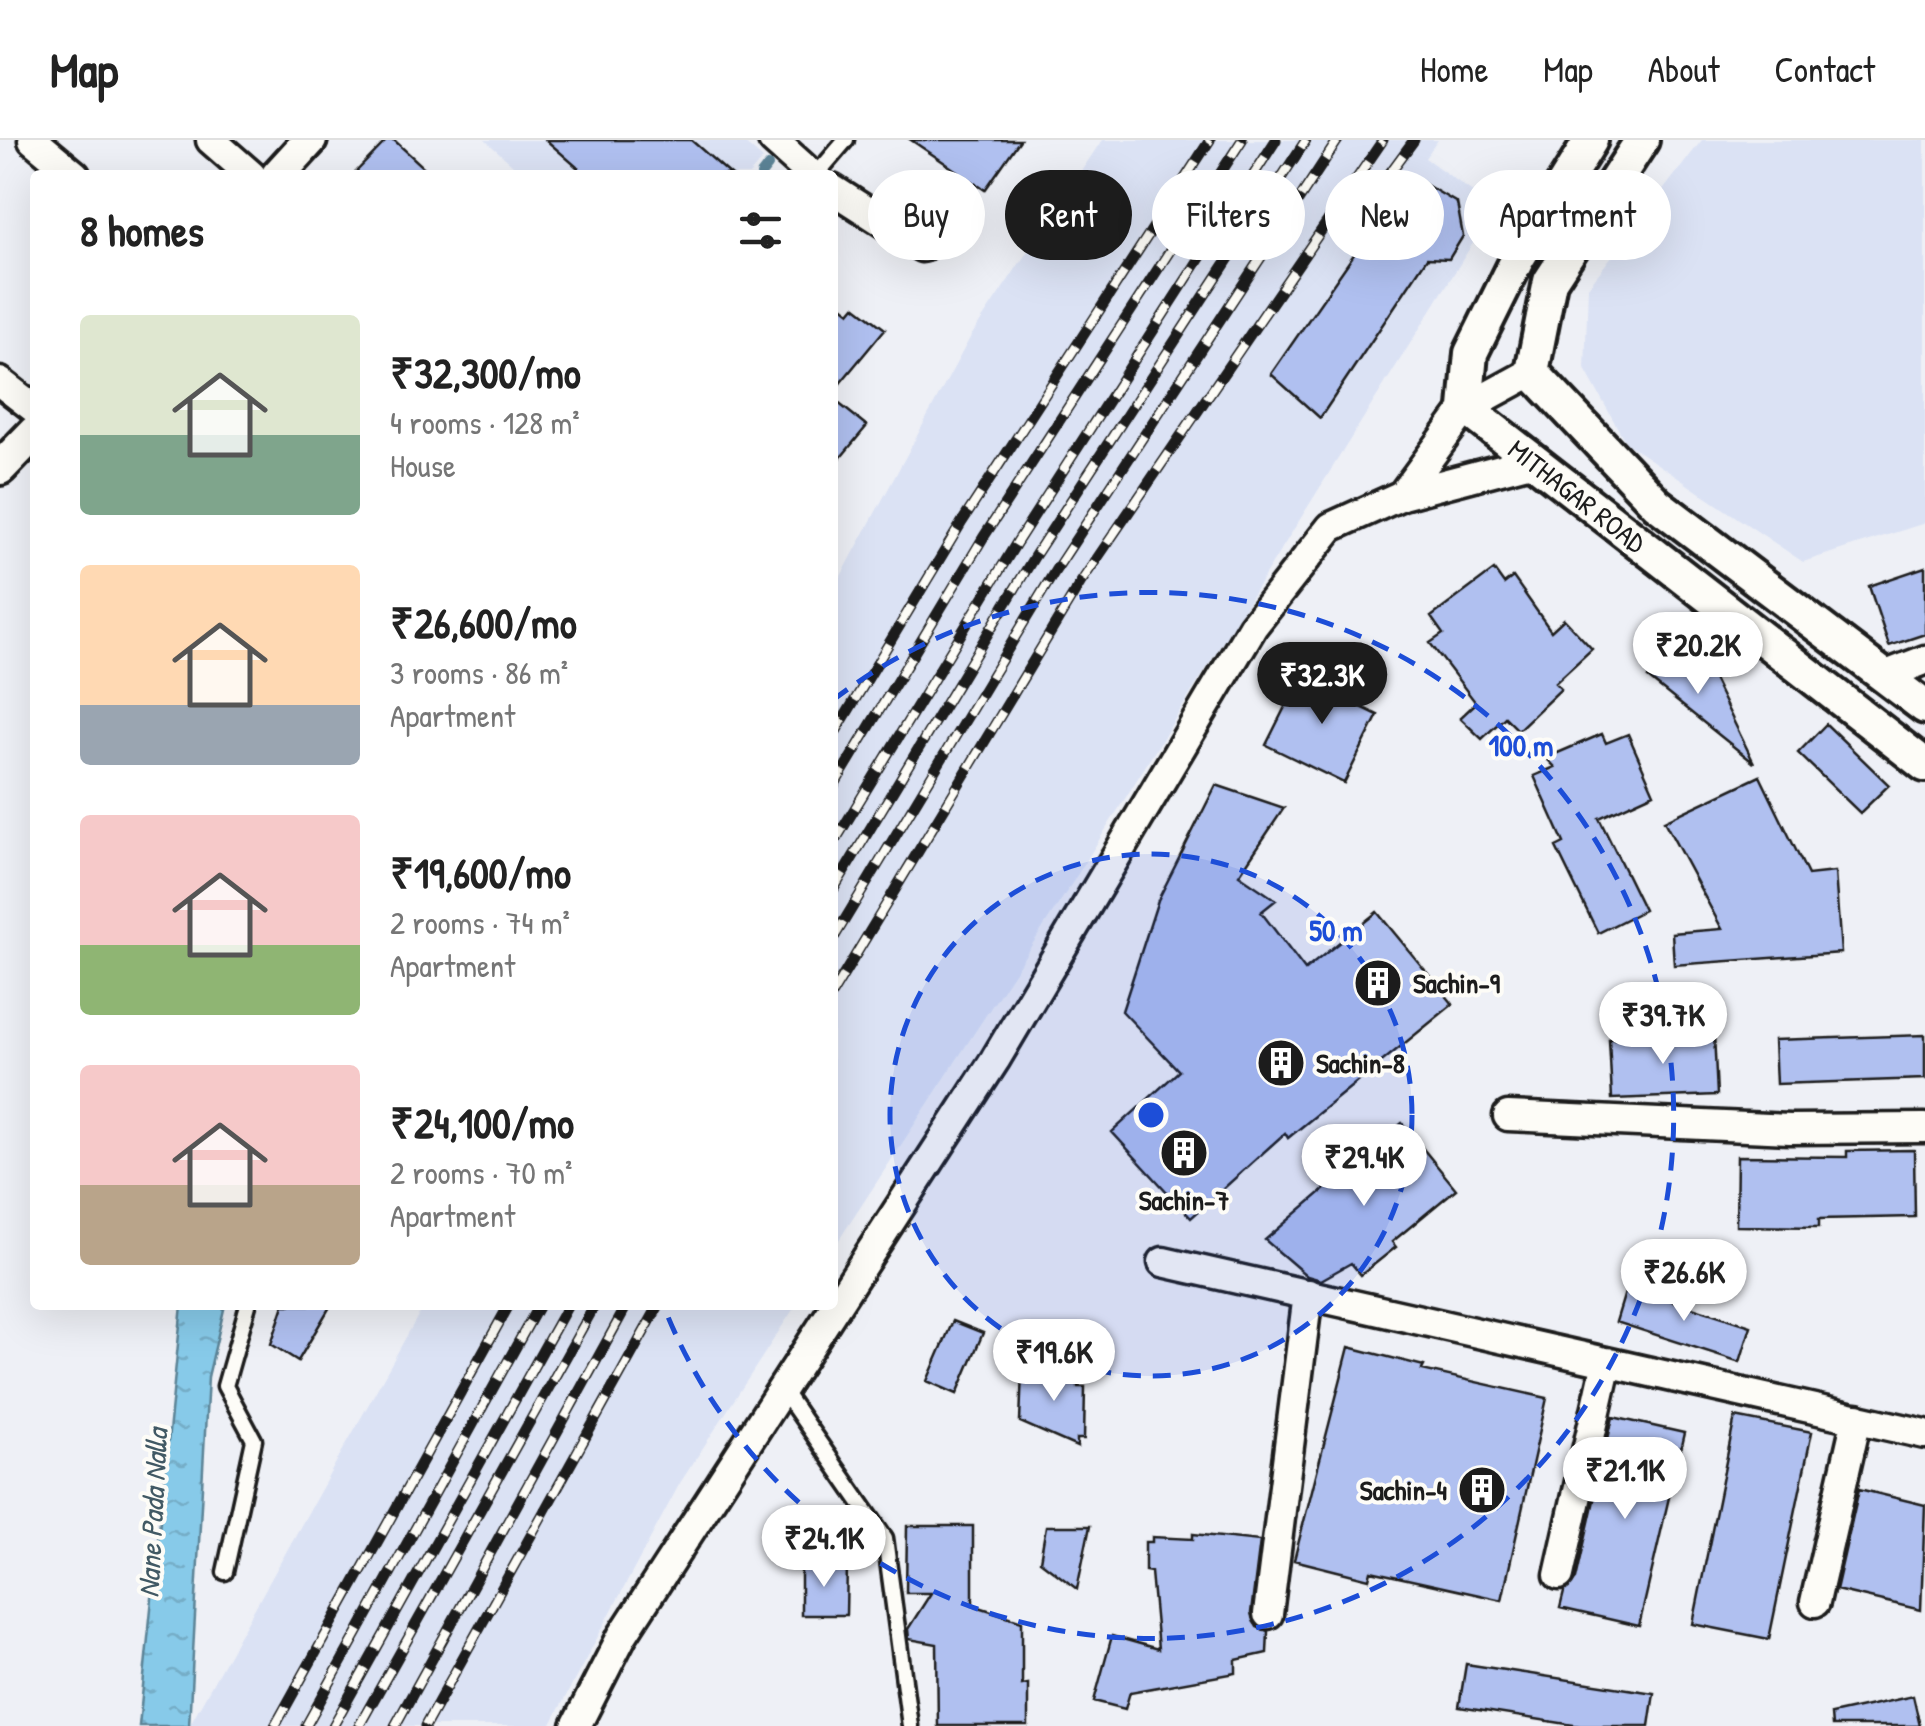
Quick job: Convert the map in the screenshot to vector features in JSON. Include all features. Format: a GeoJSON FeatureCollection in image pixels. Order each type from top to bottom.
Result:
{"type":"FeatureCollection","features":[{"type":"Feature","properties":{"kind":"street"},"geometry":{"type":"LineString","coordinates":[[33,140],[69,170]]}},
{"type":"Feature","properties":{"kind":"street"},"geometry":{"type":"LineString","coordinates":[[211,140],[245,170]]}},
{"type":"Feature","properties":{"kind":"street"},"geometry":{"type":"LineString","coordinates":[[283,170],[310,140]]}},
{"type":"Feature","properties":{"kind":"street"},"geometry":{"type":"LineString","coordinates":[[773,140],[808,170]]}},
{"type":"Feature","properties":{"kind":"street"},"geometry":{"type":"LineString","coordinates":[[1466,408],[1471,353],[1518,258],[1591,140]]}},
{"type":"Feature","properties":{"kind":"street"},"geometry":{"type":"LineString","coordinates":[[1532,372],[1550,281],[1642,140]]}},
{"type":"Feature","properties":{"kind":"street"},"geometry":{"type":"LineString","coordinates":[[838,193],[868,212]]}},
{"type":"Feature","properties":{"kind":"street"},"geometry":{"type":"LineString","coordinates":[[1402,495],[1466,408],[1532,372]]}},
{"type":"Feature","properties":{"kind":"street"},"geometry":{"type":"LineString","coordinates":[[1532,372],[1657,504],[1925,708]]}},
{"type":"Feature","properties":{"kind":"street"},"geometry":{"type":"LineString","coordinates":[[0,382],[30,405]]}},
{"type":"Feature","properties":{"kind":"street","name":"MITHAGAR ROAD"},"geometry":{"type":"LineString","coordinates":[[1466,408],[1925,766]]}},
{"type":"Feature","properties":{"kind":"street"},"geometry":{"type":"LineString","coordinates":[[0,468],[30,437]]}},
{"type":"Feature","properties":{"kind":"street"},"geometry":{"type":"LineString","coordinates":[[838,1303],[995,1060],[1252,626],[1331,527],[1402,495],[1531,460]]}},
{"type":"Feature","properties":{"kind":"street"},"geometry":{"type":"LineString","coordinates":[[1886,675],[1925,660]]}},
{"type":"Feature","properties":{"kind":"street"},"geometry":{"type":"LineString","coordinates":[[1508,1116],[1790,1129],[1925,1128]]}},
{"type":"Feature","properties":{"kind":"street"},"geometry":{"type":"LineString","coordinates":[[1163,1262],[1925,1434]]}},
{"type":"Feature","properties":{"kind":"street"},"geometry":{"type":"LineString","coordinates":[[1268,1614],[1308,1294]]}},
{"type":"Feature","properties":{"kind":"street"},"geometry":{"type":"LineString","coordinates":[[576,1726],[622,1636],[833,1310]]}},
{"type":"Feature","properties":{"kind":"street"},"geometry":{"type":"LineString","coordinates":[[1559,1575],[1606,1362]]}},
{"type":"Feature","properties":{"kind":"street"},"geometry":{"type":"LineString","coordinates":[[1815,1602],[1857,1418]]}},
{"type":"Feature","properties":{"kind":"lane"},"geometry":{"type":"LineString","coordinates":[[819,170],[846,140]]}},
{"type":"Feature","properties":{"kind":"lane"},"geometry":{"type":"LineString","coordinates":[[226,1572],[254,1440],[226,1386],[247,1310]]}},
{"type":"Feature","properties":{"kind":"lane"},"geometry":{"type":"LineString","coordinates":[[782,1389],[885,1538],[910,1726]]}},
{"type":"Feature","properties":{"kind":"shaded area"},"geometry":{"type":"Polygon","coordinates":[[[485,140],[741,140],[763,159],[753,170],[518,170],[485,140]]]}},
{"type":"Feature","properties":{"kind":"shaded area"},"geometry":{"type":"Polygon","coordinates":[[[1102,140],[1438,140],[1425,158],[1442,170],[1325,170],[1325,260],[1444,260],[1444,172],[1464,186],[1464,257],[1069,888],[838,1241],[838,582],[971,336],[1022,260],[1132,260],[1132,170],[1082,170],[1102,140]]]}},
{"type":"Feature","properties":{"kind":"shaded area"},"geometry":{"type":"Polygon","coordinates":[[[1702,140],[1925,140],[1925,523],[1803,562],[1626,443],[1585,369],[1588,287],[1609,260],[1671,260],[1671,180],[1702,140]]]}},
{"type":"Feature","properties":{"kind":"shaded area"},"geometry":{"type":"Polygon","coordinates":[[[421,1310],[793,1310],[680,1483],[550,1726],[189,1726],[421,1310]]]}},
{"type":"Feature","properties":{"kind":"water"},"geometry":{"type":"Polygon","coordinates":[[[181,1310],[224,1310],[208,1377],[189,1726],[139,1726],[181,1310]]]}},
{"type":"Feature","properties":{"kind":"building"},"geometry":{"type":"Polygon","coordinates":[[[387,140],[394,140],[427,170],[358,170],[387,140]]]}},
{"type":"Feature","properties":{"kind":"building"},"geometry":{"type":"Polygon","coordinates":[[[546,140],[691,140],[725,170],[580,170],[546,140]]]}},
{"type":"Feature","properties":{"kind":"building"},"geometry":{"type":"Polygon","coordinates":[[[911,140],[1020,140],[985,190],[985,170],[955,170],[911,140]]]}},
{"type":"Feature","properties":{"kind":"building"},"geometry":{"type":"Polygon","coordinates":[[[1444,195],[1457,203],[1463,236],[1449,259],[1444,259],[1444,195]]]}},
{"type":"Feature","properties":{"kind":"building"},"geometry":{"type":"Polygon","coordinates":[[[1350,260],[1426,260],[1320,418],[1271,374],[1350,260]]]}},
{"type":"Feature","properties":{"kind":"building"},"geometry":{"type":"Polygon","coordinates":[[[838,303],[850,312],[855,306],[885,329],[838,386],[838,303]]]}},
{"type":"Feature","properties":{"kind":"building"},"geometry":{"type":"Polygon","coordinates":[[[838,403],[867,426],[838,461],[838,403]]]}},
{"type":"Feature","properties":{"kind":"building"},"geometry":{"type":"Polygon","coordinates":[[[1925,567],[1925,634],[1889,646],[1869,586],[1925,567]]]}},
{"type":"Feature","properties":{"kind":"building"},"geometry":{"type":"Polygon","coordinates":[[[1494,570],[1504,584],[1513,577],[1551,631],[1564,619],[1592,649],[1555,683],[1561,689],[1518,730],[1505,717],[1482,739],[1460,718],[1476,703],[1430,643],[1443,634],[1431,617],[1494,570]]]}},
{"type":"Feature","properties":{"kind":"building"},"geometry":{"type":"Polygon","coordinates":[[[1675,653],[1712,677],[1754,763],[1648,678],[1666,656],[1671,660],[1675,653]]]}},
{"type":"Feature","properties":{"kind":"building"},"geometry":{"type":"Polygon","coordinates":[[[1305,667],[1333,680],[1328,691],[1378,715],[1344,783],[1266,745],[1305,667]]]}},
{"type":"Feature","properties":{"kind":"building"},"geometry":{"type":"Polygon","coordinates":[[[1826,724],[1889,785],[1860,813],[1798,753],[1826,724]]]}},
{"type":"Feature","properties":{"kind":"building"},"geometry":{"type":"Polygon","coordinates":[[[1602,734],[1606,743],[1628,734],[1654,793],[1599,818],[1644,910],[1598,933],[1556,847],[1564,843],[1534,776],[1555,767],[1546,758],[1602,734]]]}},
{"type":"Feature","properties":{"kind":"building"},"geometry":{"type":"Polygon","coordinates":[[[1760,776],[1808,875],[1835,872],[1841,953],[1674,965],[1672,933],[1722,929],[1664,821],[1760,776]]]}},
{"type":"Feature","properties":{"kind":"building"},"geometry":{"type":"Polygon","coordinates":[[[1216,785],[1284,808],[1239,875],[1276,900],[1261,912],[1305,970],[1377,912],[1453,1004],[1288,1138],[1285,1133],[1191,1218],[1112,1132],[1179,1071],[1122,1011],[1158,900],[1216,785]]]}},
{"type":"Feature","properties":{"kind":"building"},"geometry":{"type":"Polygon","coordinates":[[[1714,1034],[1717,1095],[1612,1099],[1609,1039],[1714,1034]]]}},
{"type":"Feature","properties":{"kind":"building"},"geometry":{"type":"Polygon","coordinates":[[[1925,1035],[1925,1079],[1776,1084],[1774,1040],[1925,1035]]]}},
{"type":"Feature","properties":{"kind":"building"},"geometry":{"type":"Polygon","coordinates":[[[1402,1123],[1456,1189],[1392,1242],[1396,1247],[1361,1275],[1351,1263],[1321,1280],[1307,1276],[1265,1240],[1402,1123]]]}},
{"type":"Feature","properties":{"kind":"building"},"geometry":{"type":"Polygon","coordinates":[[[1914,1150],[1915,1217],[1819,1219],[1819,1227],[1736,1226],[1737,1156],[1847,1157],[1847,1151],[1914,1150]]]}},
{"type":"Feature","properties":{"kind":"building"},"geometry":{"type":"Polygon","coordinates":[[[1627,1286],[1751,1326],[1740,1362],[1616,1322],[1627,1286]]]}},
{"type":"Feature","properties":{"kind":"building"},"geometry":{"type":"Polygon","coordinates":[[[282,1310],[328,1310],[298,1361],[271,1344],[282,1310]]]}},
{"type":"Feature","properties":{"kind":"building"},"geometry":{"type":"Polygon","coordinates":[[[953,1321],[983,1333],[957,1394],[927,1381],[953,1321]]]}},
{"type":"Feature","properties":{"kind":"building"},"geometry":{"type":"Polygon","coordinates":[[[1349,1347],[1424,1366],[1422,1370],[1547,1398],[1502,1600],[1371,1571],[1369,1579],[1294,1560],[1349,1347]]]}},
{"type":"Feature","properties":{"kind":"building"},"geometry":{"type":"Polygon","coordinates":[[[1022,1370],[1078,1371],[1078,1387],[1085,1387],[1084,1439],[1077,1439],[1077,1447],[1020,1422],[1022,1370]]]}},
{"type":"Feature","properties":{"kind":"building"},"geometry":{"type":"Polygon","coordinates":[[[1613,1417],[1684,1433],[1639,1626],[1560,1608],[1564,1592],[1576,1579],[1613,1417]]]}},
{"type":"Feature","properties":{"kind":"building"},"geometry":{"type":"Polygon","coordinates":[[[1735,1417],[1812,1432],[1769,1639],[1693,1624],[1735,1417]]]}},
{"type":"Feature","properties":{"kind":"building"},"geometry":{"type":"Polygon","coordinates":[[[1859,1489],[1925,1505],[1921,1610],[1836,1590],[1859,1489]]]}},
{"type":"Feature","properties":{"kind":"building"},"geometry":{"type":"Polygon","coordinates":[[[907,1526],[973,1526],[973,1605],[1022,1621],[1022,1685],[1028,1684],[1028,1726],[938,1726],[937,1644],[909,1639],[908,1629],[931,1593],[906,1593],[907,1526]]]}},
{"type":"Feature","properties":{"kind":"building"},"geometry":{"type":"Polygon","coordinates":[[[1046,1526],[1090,1526],[1077,1589],[1040,1561],[1046,1526]]]}},
{"type":"Feature","properties":{"kind":"building"},"geometry":{"type":"Polygon","coordinates":[[[1193,1534],[1260,1541],[1251,1613],[1257,1627],[1268,1631],[1267,1653],[1236,1660],[1236,1673],[1130,1692],[1125,1709],[1094,1701],[1112,1636],[1158,1649],[1151,1572],[1145,1571],[1145,1542],[1152,1542],[1152,1537],[1193,1539],[1193,1534]]]}},
{"type":"Feature","properties":{"kind":"building"},"geometry":{"type":"Polygon","coordinates":[[[801,1565],[847,1565],[846,1615],[801,1615],[801,1565]]]}},
{"type":"Feature","properties":{"kind":"building"},"geometry":{"type":"Polygon","coordinates":[[[1466,1664],[1654,1693],[1649,1726],[1580,1726],[1459,1707],[1466,1664]]]}},
{"type":"Feature","properties":{"kind":"building"},"geometry":{"type":"Polygon","coordinates":[[[1913,1696],[1920,1726],[1832,1726],[1831,1714],[1913,1696]]]}},
{"type":"Feature","properties":{"kind":"waterway"},"geometry":{"type":"LineString","coordinates":[[765,170],[768,166]]}},
{"type":"Feature","properties":{"kind":"railway"},"geometry":{"type":"LineString","coordinates":[[838,728],[962,522],[1210,140]]}},
{"type":"Feature","properties":{"kind":"railway"},"geometry":{"type":"LineString","coordinates":[[838,779],[983,538],[1242,140]]}},
{"type":"Feature","properties":{"kind":"railway"},"geometry":{"type":"LineString","coordinates":[[838,836],[1017,542],[1276,140]]}},
{"type":"Feature","properties":{"kind":"railway"},"geometry":{"type":"LineString","coordinates":[[838,882],[1034,557],[1306,140]]}},
{"type":"Feature","properties":{"kind":"railway"},"geometry":{"type":"LineString","coordinates":[[838,931],[1055,571],[1338,140]]}},
{"type":"Feature","properties":{"kind":"railway"},"geometry":{"type":"LineString","coordinates":[[838,984],[1081,582],[1383,140]]}},
{"type":"Feature","properties":{"kind":"railway"},"geometry":{"type":"LineString","coordinates":[[1392,170],[1414,140]]}},
{"type":"Feature","properties":{"kind":"railway"},"geometry":{"type":"LineString","coordinates":[[275,1726],[506,1310]]}},
{"type":"Feature","properties":{"kind":"railway"},"geometry":{"type":"LineString","coordinates":[[306,1726],[536,1310]]}},
{"type":"Feature","properties":{"kind":"railway"},"geometry":{"type":"LineString","coordinates":[[333,1726],[565,1310]]}},
{"type":"Feature","properties":{"kind":"railway"},"geometry":{"type":"LineString","coordinates":[[359,1726],[592,1310]]}},
{"type":"Feature","properties":{"kind":"railway"},"geometry":{"type":"LineString","coordinates":[[395,1726],[624,1310]]}},
{"type":"Feature","properties":{"kind":"railway"},"geometry":{"type":"LineString","coordinates":[[425,1726],[656,1310]]}},
{"type":"Feature","properties":{"kind":"place","name":"Sachin-9"},"geometry":{"type":"Point","coordinates":[1378,983]}},
{"type":"Feature","properties":{"kind":"place","name":"Sachin-8"},"geometry":{"type":"Point","coordinates":[1281,1063]}},
{"type":"Feature","properties":{"kind":"place","name":"Sachin-7"},"geometry":{"type":"Point","coordinates":[1184,1153]}},
{"type":"Feature","properties":{"kind":"place","name":"Sachin-4"},"geometry":{"type":"Point","coordinates":[1482,1490]}},
{"type":"Feature","properties":{"kind":"water label","name":"Nane Pada Nalla"},"geometry":{"type":"Point","coordinates":[153,1513]}}]}
